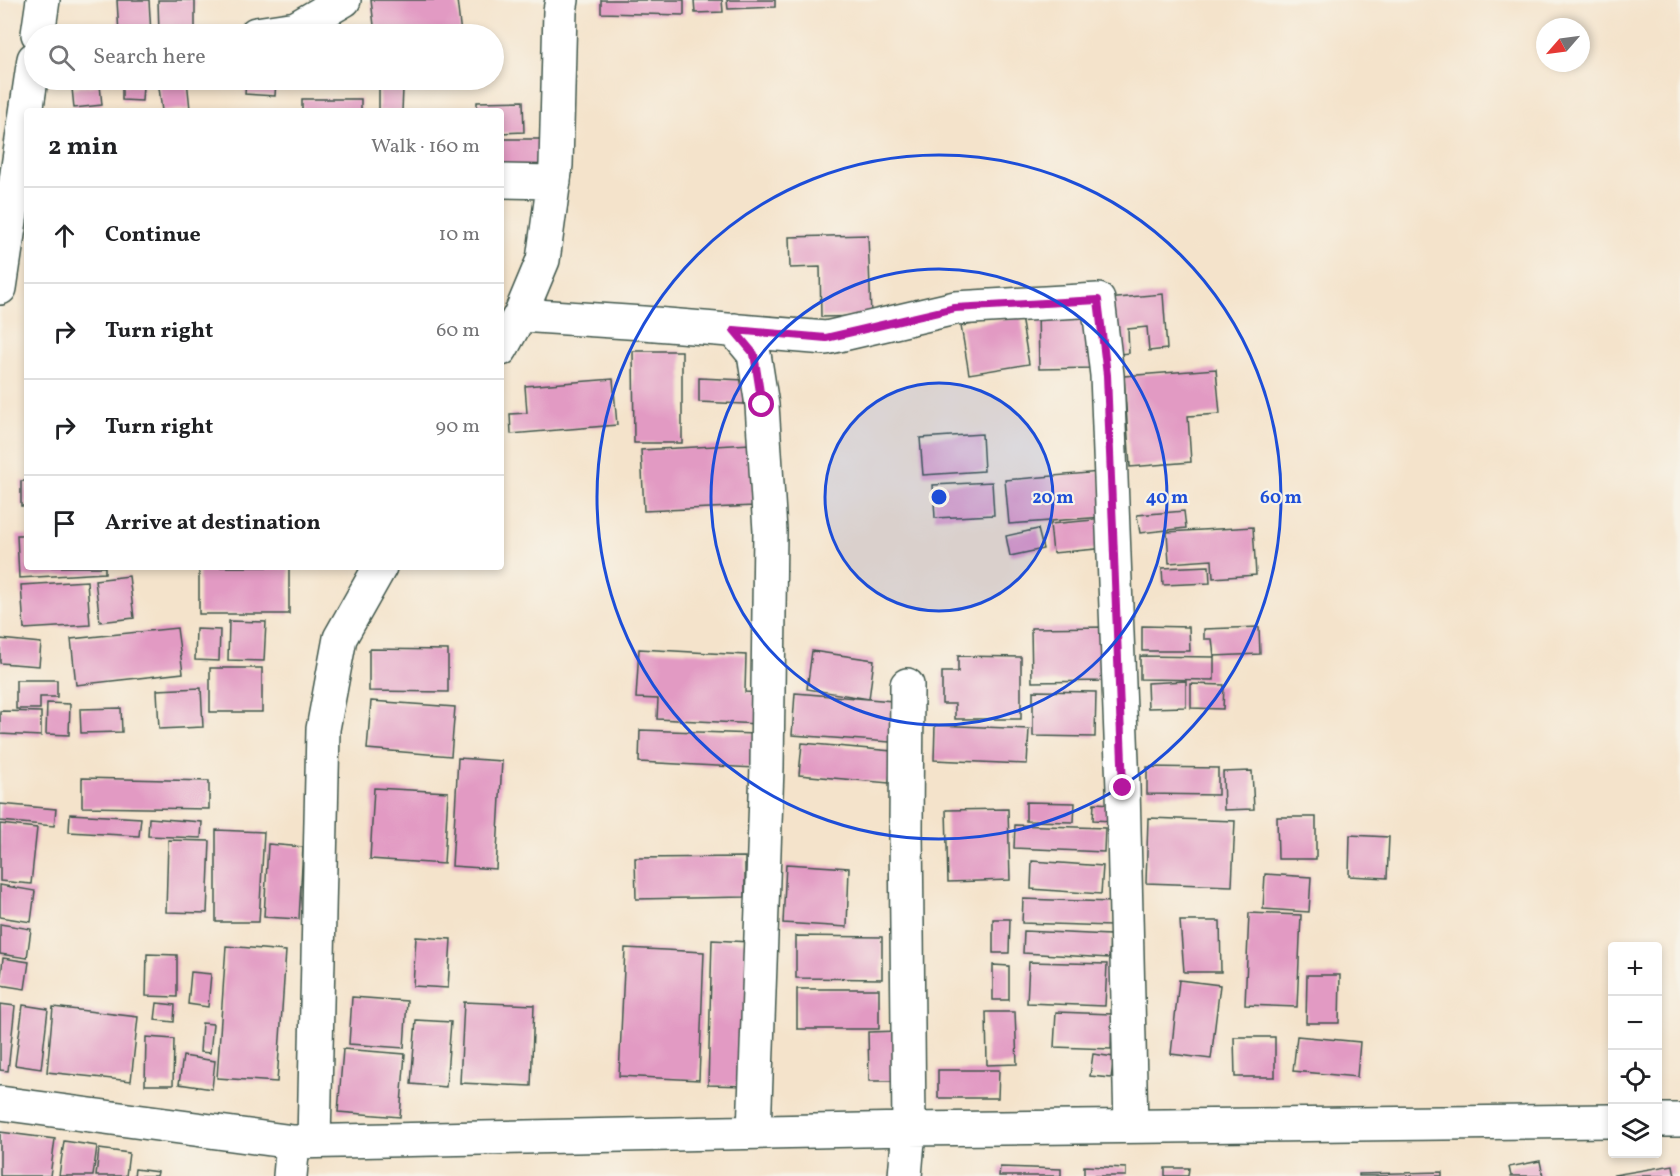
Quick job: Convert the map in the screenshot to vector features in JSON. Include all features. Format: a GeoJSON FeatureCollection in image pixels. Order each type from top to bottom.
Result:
{"type":"FeatureCollection","features":[{"type":"Feature","properties":{"kind":"street"},"geometry":{"type":"LineString","coordinates":[[39,24],[43,0]]}},
{"type":"Feature","properties":{"kind":"street"},"geometry":{"type":"LineString","coordinates":[[303,24],[344,0]]}},
{"type":"Feature","properties":{"kind":"street"},"geometry":{"type":"LineString","coordinates":[[504,344],[520,315],[543,260],[556,165],[562,0]]}},
{"type":"Feature","properties":{"kind":"street"},"geometry":{"type":"LineString","coordinates":[[28,108],[31,90]]}},
{"type":"Feature","properties":{"kind":"street"},"geometry":{"type":"LineString","coordinates":[[0,288],[24,133]]}},
{"type":"Feature","properties":{"kind":"street"},"geometry":{"type":"LineString","coordinates":[[504,181],[554,182]]}},
{"type":"Feature","properties":{"kind":"street"},"geometry":{"type":"LineString","coordinates":[[520,315],[826,338],[955,308],[1098,300],[1107,375],[1111,456],[1131,1126]]}},
{"type":"Feature","properties":{"kind":"street"},"geometry":{"type":"LineString","coordinates":[[734,330],[754,354],[762,405],[770,531],[767,767],[754,1132]]}},
{"type":"Feature","properties":{"kind":"street"},"geometry":{"type":"LineString","coordinates":[[290,1176],[304,1141],[323,729],[340,638],[378,570]]}},
{"type":"Feature","properties":{"kind":"street"},"geometry":{"type":"LineString","coordinates":[[905,1176],[909,1129],[907,685]]}},
{"type":"Feature","properties":{"kind":"street"},"geometry":{"type":"LineString","coordinates":[[0,1103],[304,1141],[909,1129],[1608,1121]]}},
{"type":"Feature","properties":{"kind":"street"},"geometry":{"type":"LineString","coordinates":[[1662,1120],[1680,1120]]}},
{"type":"Feature","properties":{"kind":"building"},"geometry":{"type":"Polygon","coordinates":[[[117,0],[149,0],[150,24],[118,24],[117,0]]]}},
{"type":"Feature","properties":{"kind":"building"},"geometry":{"type":"Polygon","coordinates":[[[158,0],[195,0],[195,24],[159,24],[158,0]]]}},
{"type":"Feature","properties":{"kind":"building"},"geometry":{"type":"Polygon","coordinates":[[[371,0],[457,0],[460,24],[374,24],[371,0]]]}},
{"type":"Feature","properties":{"kind":"building"},"geometry":{"type":"Polygon","coordinates":[[[601,0],[684,0],[684,15],[601,13],[601,0]]]}},
{"type":"Feature","properties":{"kind":"building"},"geometry":{"type":"Polygon","coordinates":[[[694,0],[722,0],[723,12],[695,13],[694,0]]]}},
{"type":"Feature","properties":{"kind":"building"},"geometry":{"type":"Polygon","coordinates":[[[727,0],[775,0],[775,7],[728,9],[727,0]]]}},
{"type":"Feature","properties":{"kind":"building"},"geometry":{"type":"Polygon","coordinates":[[[72,90],[100,90],[102,105],[74,108],[72,90]]]}},
{"type":"Feature","properties":{"kind":"building"},"geometry":{"type":"Polygon","coordinates":[[[122,90],[143,90],[142,101],[122,100],[122,90]]]}},
{"type":"Feature","properties":{"kind":"building"},"geometry":{"type":"Polygon","coordinates":[[[159,90],[188,90],[190,108],[162,108],[159,90]]]}},
{"type":"Feature","properties":{"kind":"building"},"geometry":{"type":"Polygon","coordinates":[[[245,90],[275,90],[275,96],[245,94],[245,90]]]}},
{"type":"Feature","properties":{"kind":"building"},"geometry":{"type":"Polygon","coordinates":[[[379,90],[403,90],[402,108],[379,108],[379,90]]]}},
{"type":"Feature","properties":{"kind":"building"},"geometry":{"type":"Polygon","coordinates":[[[302,99],[361,99],[361,108],[302,108],[302,99]]]}},
{"type":"Feature","properties":{"kind":"building"},"geometry":{"type":"Polygon","coordinates":[[[523,101],[524,132],[504,133],[504,108],[477,108],[477,102],[523,101]]]}},
{"type":"Feature","properties":{"kind":"building"},"geometry":{"type":"Polygon","coordinates":[[[504,139],[544,139],[544,171],[504,171],[504,139]]]}},
{"type":"Feature","properties":{"kind":"building"},"geometry":{"type":"Polygon","coordinates":[[[868,235],[871,316],[821,317],[820,267],[790,268],[789,237],[868,235]]]}},
{"type":"Feature","properties":{"kind":"building"},"geometry":{"type":"Polygon","coordinates":[[[1163,294],[1167,349],[1149,351],[1147,327],[1128,329],[1129,353],[1110,355],[1106,299],[1163,294]]]}},
{"type":"Feature","properties":{"kind":"building"},"geometry":{"type":"Polygon","coordinates":[[[1092,307],[1094,368],[1039,369],[1038,308],[1092,307]]]}},
{"type":"Feature","properties":{"kind":"building"},"geometry":{"type":"Polygon","coordinates":[[[1021,317],[1029,364],[969,374],[961,326],[1021,317]]]}},
{"type":"Feature","properties":{"kind":"building"},"geometry":{"type":"Polygon","coordinates":[[[633,351],[682,351],[682,443],[634,443],[633,351]]]}},
{"type":"Feature","properties":{"kind":"building"},"geometry":{"type":"Polygon","coordinates":[[[1216,369],[1220,414],[1188,416],[1191,462],[1130,467],[1124,376],[1216,369]]]}},
{"type":"Feature","properties":{"kind":"building"},"geometry":{"type":"Polygon","coordinates":[[[699,378],[745,380],[744,404],[699,402],[699,378]]]}},
{"type":"Feature","properties":{"kind":"building"},"geometry":{"type":"Polygon","coordinates":[[[613,379],[617,425],[511,434],[510,414],[527,413],[525,386],[613,379]]]}},
{"type":"Feature","properties":{"kind":"building"},"geometry":{"type":"Polygon","coordinates":[[[982,434],[984,471],[923,475],[920,438],[982,434]]]}},
{"type":"Feature","properties":{"kind":"building"},"geometry":{"type":"Polygon","coordinates":[[[751,444],[754,506],[644,511],[641,450],[751,444]]]}},
{"type":"Feature","properties":{"kind":"building"},"geometry":{"type":"Polygon","coordinates":[[[1100,472],[1104,517],[1009,524],[1005,480],[1100,472]]]}},
{"type":"Feature","properties":{"kind":"building"},"geometry":{"type":"Polygon","coordinates":[[[21,481],[24,481],[24,506],[21,506],[21,481]]]}},
{"type":"Feature","properties":{"kind":"building"},"geometry":{"type":"Polygon","coordinates":[[[992,482],[994,515],[935,518],[933,485],[992,482]]]}},
{"type":"Feature","properties":{"kind":"building"},"geometry":{"type":"Polygon","coordinates":[[[1184,511],[1186,528],[1140,533],[1137,515],[1184,511]]]}},
{"type":"Feature","properties":{"kind":"building"},"geometry":{"type":"Polygon","coordinates":[[[1104,519],[1107,548],[1053,553],[1050,524],[1104,519]]]}},
{"type":"Feature","properties":{"kind":"building"},"geometry":{"type":"Polygon","coordinates":[[[1253,527],[1256,575],[1213,578],[1212,560],[1169,563],[1167,532],[1253,527]]]}},
{"type":"Feature","properties":{"kind":"building"},"geometry":{"type":"Polygon","coordinates":[[[1038,529],[1043,549],[1010,556],[1006,536],[1038,529]]]}},
{"type":"Feature","properties":{"kind":"building"},"geometry":{"type":"Polygon","coordinates":[[[17,535],[24,535],[24,570],[105,570],[105,573],[19,578],[17,535]]]}},
{"type":"Feature","properties":{"kind":"building"},"geometry":{"type":"Polygon","coordinates":[[[1209,566],[1210,583],[1163,585],[1162,568],[1209,566]]]}},
{"type":"Feature","properties":{"kind":"building"},"geometry":{"type":"Polygon","coordinates":[[[199,570],[289,570],[289,614],[199,614],[199,570]]]}},
{"type":"Feature","properties":{"kind":"building"},"geometry":{"type":"Polygon","coordinates":[[[129,576],[134,618],[100,622],[95,580],[129,576]]]}},
{"type":"Feature","properties":{"kind":"building"},"geometry":{"type":"Polygon","coordinates":[[[87,581],[90,625],[24,629],[21,585],[87,581]]]}},
{"type":"Feature","properties":{"kind":"building"},"geometry":{"type":"Polygon","coordinates":[[[229,621],[266,622],[264,661],[228,660],[229,621]]]}},
{"type":"Feature","properties":{"kind":"building"},"geometry":{"type":"Polygon","coordinates":[[[1142,626],[1189,627],[1190,651],[1142,651],[1142,626]]]}},
{"type":"Feature","properties":{"kind":"building"},"geometry":{"type":"Polygon","coordinates":[[[1107,627],[1108,681],[1032,682],[1031,628],[1107,627]]]}},
{"type":"Feature","properties":{"kind":"building"},"geometry":{"type":"Polygon","coordinates":[[[1259,627],[1260,654],[1214,656],[1212,639],[1204,639],[1204,629],[1259,627]]]}},
{"type":"Feature","properties":{"kind":"building"},"geometry":{"type":"Polygon","coordinates":[[[177,628],[183,673],[76,685],[71,639],[177,628]]]}},
{"type":"Feature","properties":{"kind":"building"},"geometry":{"type":"Polygon","coordinates":[[[196,629],[220,630],[219,661],[195,660],[196,629]]]}},
{"type":"Feature","properties":{"kind":"building"},"geometry":{"type":"Polygon","coordinates":[[[0,639],[41,643],[39,666],[0,663],[0,639]]]}},
{"type":"Feature","properties":{"kind":"building"},"geometry":{"type":"Polygon","coordinates":[[[369,649],[448,650],[448,692],[369,691],[369,649]]]}},
{"type":"Feature","properties":{"kind":"building"},"geometry":{"type":"Polygon","coordinates":[[[639,649],[746,655],[745,692],[761,693],[759,724],[657,719],[658,699],[636,698],[639,649]]]}},
{"type":"Feature","properties":{"kind":"building"},"geometry":{"type":"Polygon","coordinates":[[[812,651],[874,660],[869,699],[807,689],[812,651]]]}},
{"type":"Feature","properties":{"kind":"building"},"geometry":{"type":"Polygon","coordinates":[[[958,656],[1021,657],[1021,719],[955,719],[955,704],[942,704],[942,672],[958,672],[958,656]]]}},
{"type":"Feature","properties":{"kind":"building"},"geometry":{"type":"Polygon","coordinates":[[[1140,656],[1214,657],[1214,680],[1140,679],[1140,656]]]}},
{"type":"Feature","properties":{"kind":"building"},"geometry":{"type":"Polygon","coordinates":[[[210,668],[262,668],[262,712],[210,712],[210,668]]]}},
{"type":"Feature","properties":{"kind":"building"},"geometry":{"type":"Polygon","coordinates":[[[16,680],[57,680],[57,697],[40,697],[40,709],[16,709],[16,680]]]}},
{"type":"Feature","properties":{"kind":"building"},"geometry":{"type":"Polygon","coordinates":[[[1186,681],[1186,707],[1148,708],[1147,683],[1186,681]]]}},
{"type":"Feature","properties":{"kind":"building"},"geometry":{"type":"Polygon","coordinates":[[[1191,684],[1224,685],[1223,709],[1191,708],[1191,684]]]}},
{"type":"Feature","properties":{"kind":"building"},"geometry":{"type":"Polygon","coordinates":[[[201,688],[203,727],[159,729],[157,690],[201,688]]]}},
{"type":"Feature","properties":{"kind":"building"},"geometry":{"type":"Polygon","coordinates":[[[1033,691],[1096,692],[1095,737],[1033,736],[1033,691]]]}},
{"type":"Feature","properties":{"kind":"building"},"geometry":{"type":"Polygon","coordinates":[[[795,693],[893,701],[890,742],[792,735],[795,693]]]}},
{"type":"Feature","properties":{"kind":"building"},"geometry":{"type":"Polygon","coordinates":[[[371,701],[455,707],[451,756],[367,749],[371,701]]]}},
{"type":"Feature","properties":{"kind":"building"},"geometry":{"type":"Polygon","coordinates":[[[47,703],[70,704],[69,735],[46,734],[47,703]]]}},
{"type":"Feature","properties":{"kind":"building"},"geometry":{"type":"Polygon","coordinates":[[[121,708],[122,732],[81,733],[80,709],[121,708]]]}},
{"type":"Feature","properties":{"kind":"building"},"geometry":{"type":"Polygon","coordinates":[[[0,711],[41,712],[41,736],[0,734],[0,711]]]}},
{"type":"Feature","properties":{"kind":"building"},"geometry":{"type":"Polygon","coordinates":[[[935,725],[1029,729],[1027,764],[934,760],[935,725]]]}},
{"type":"Feature","properties":{"kind":"building"},"geometry":{"type":"Polygon","coordinates":[[[640,730],[756,734],[755,768],[639,762],[640,730]]]}},
{"type":"Feature","properties":{"kind":"building"},"geometry":{"type":"Polygon","coordinates":[[[802,743],[892,751],[889,783],[799,775],[802,743]]]}},
{"type":"Feature","properties":{"kind":"building"},"geometry":{"type":"Polygon","coordinates":[[[458,758],[502,761],[496,869],[452,866],[458,758]]]}},
{"type":"Feature","properties":{"kind":"building"},"geometry":{"type":"Polygon","coordinates":[[[1147,767],[1218,768],[1218,795],[1147,794],[1147,767]]]}},
{"type":"Feature","properties":{"kind":"building"},"geometry":{"type":"Polygon","coordinates":[[[1252,771],[1254,809],[1224,810],[1223,772],[1252,771]]]}},
{"type":"Feature","properties":{"kind":"building"},"geometry":{"type":"Polygon","coordinates":[[[82,778],[209,781],[209,809],[82,807],[82,778]]]}},
{"type":"Feature","properties":{"kind":"building"},"geometry":{"type":"Polygon","coordinates":[[[374,788],[448,792],[444,864],[370,859],[374,788]]]}},
{"type":"Feature","properties":{"kind":"building"},"geometry":{"type":"Polygon","coordinates":[[[1026,802],[1075,803],[1074,822],[1026,821],[1026,802]]]}},
{"type":"Feature","properties":{"kind":"building"},"geometry":{"type":"Polygon","coordinates":[[[1094,803],[1114,804],[1113,821],[1093,820],[1094,803]]]}},
{"type":"Feature","properties":{"kind":"building"},"geometry":{"type":"Polygon","coordinates":[[[0,804],[56,809],[54,826],[0,821],[0,804]]]}},
{"type":"Feature","properties":{"kind":"building"},"geometry":{"type":"Polygon","coordinates":[[[1008,809],[1010,880],[948,882],[946,810],[1008,809]]]}},
{"type":"Feature","properties":{"kind":"building"},"geometry":{"type":"Polygon","coordinates":[[[70,814],[141,818],[139,836],[69,832],[70,814]]]}},
{"type":"Feature","properties":{"kind":"building"},"geometry":{"type":"Polygon","coordinates":[[[1277,817],[1316,817],[1316,859],[1278,859],[1277,817]]]}},
{"type":"Feature","properties":{"kind":"building"},"geometry":{"type":"Polygon","coordinates":[[[149,818],[202,822],[201,838],[148,836],[149,818]]]}},
{"type":"Feature","properties":{"kind":"building"},"geometry":{"type":"Polygon","coordinates":[[[1148,818],[1235,821],[1232,886],[1146,883],[1148,818]]]}},
{"type":"Feature","properties":{"kind":"building"},"geometry":{"type":"Polygon","coordinates":[[[0,824],[37,828],[31,884],[0,881],[0,824]]]}},
{"type":"Feature","properties":{"kind":"building"},"geometry":{"type":"Polygon","coordinates":[[[1015,825],[1105,828],[1104,852],[1014,848],[1015,825]]]}},
{"type":"Feature","properties":{"kind":"building"},"geometry":{"type":"Polygon","coordinates":[[[216,830],[264,832],[259,922],[216,922],[216,830]]]}},
{"type":"Feature","properties":{"kind":"building"},"geometry":{"type":"Polygon","coordinates":[[[1350,835],[1389,837],[1387,878],[1349,876],[1350,835]]]}},
{"type":"Feature","properties":{"kind":"building"},"geometry":{"type":"Polygon","coordinates":[[[168,840],[210,841],[207,913],[166,912],[168,840]]]}},
{"type":"Feature","properties":{"kind":"building"},"geometry":{"type":"Polygon","coordinates":[[[268,844],[303,847],[299,919],[264,917],[268,844]]]}},
{"type":"Feature","properties":{"kind":"building"},"geometry":{"type":"Polygon","coordinates":[[[745,857],[745,897],[636,899],[635,858],[745,857]]]}},
{"type":"Feature","properties":{"kind":"building"},"geometry":{"type":"Polygon","coordinates":[[[1032,861],[1103,866],[1101,894],[1031,889],[1032,861]]]}},
{"type":"Feature","properties":{"kind":"building"},"geometry":{"type":"Polygon","coordinates":[[[786,864],[849,868],[847,927],[783,923],[786,864]]]}},
{"type":"Feature","properties":{"kind":"building"},"geometry":{"type":"Polygon","coordinates":[[[1265,874],[1311,877],[1309,912],[1263,909],[1265,874]]]}},
{"type":"Feature","properties":{"kind":"building"},"geometry":{"type":"Polygon","coordinates":[[[0,885],[35,891],[31,922],[0,917],[0,885]]]}},
{"type":"Feature","properties":{"kind":"building"},"geometry":{"type":"Polygon","coordinates":[[[1023,899],[1111,902],[1111,926],[1022,923],[1023,899]]]}},
{"type":"Feature","properties":{"kind":"building"},"geometry":{"type":"Polygon","coordinates":[[[1249,913],[1301,915],[1297,1007],[1245,1005],[1249,913]]]}},
{"type":"Feature","properties":{"kind":"building"},"geometry":{"type":"Polygon","coordinates":[[[993,919],[1010,919],[1009,953],[993,953],[993,919]]]}},
{"type":"Feature","properties":{"kind":"building"},"geometry":{"type":"Polygon","coordinates":[[[1180,921],[1220,921],[1221,972],[1184,972],[1180,921]]]}},
{"type":"Feature","properties":{"kind":"building"},"geometry":{"type":"Polygon","coordinates":[[[0,924],[31,929],[27,958],[0,954],[0,924]]]}},
{"type":"Feature","properties":{"kind":"building"},"geometry":{"type":"Polygon","coordinates":[[[1024,931],[1110,935],[1109,958],[1023,953],[1024,931]]]}},
{"type":"Feature","properties":{"kind":"building"},"geometry":{"type":"Polygon","coordinates":[[[796,936],[882,937],[882,979],[796,978],[796,936]]]}},
{"type":"Feature","properties":{"kind":"building"},"geometry":{"type":"Polygon","coordinates":[[[416,937],[451,939],[448,988],[413,986],[416,937]]]}},
{"type":"Feature","properties":{"kind":"building"},"geometry":{"type":"Polygon","coordinates":[[[712,940],[750,942],[747,1086],[708,1085],[712,940]]]}},
{"type":"Feature","properties":{"kind":"building"},"geometry":{"type":"Polygon","coordinates":[[[226,946],[286,951],[277,1082],[217,1078],[226,946]]]}},
{"type":"Feature","properties":{"kind":"building"},"geometry":{"type":"Polygon","coordinates":[[[625,948],[704,952],[699,1080],[619,1076],[625,948]]]}},
{"type":"Feature","properties":{"kind":"building"},"geometry":{"type":"Polygon","coordinates":[[[147,954],[177,955],[177,997],[146,996],[147,954]]]}},
{"type":"Feature","properties":{"kind":"building"},"geometry":{"type":"Polygon","coordinates":[[[3,958],[29,962],[25,989],[0,985],[3,958]]]}},
{"type":"Feature","properties":{"kind":"building"},"geometry":{"type":"Polygon","coordinates":[[[1029,962],[1107,964],[1105,1006],[1027,1003],[1029,962]]]}},
{"type":"Feature","properties":{"kind":"building"},"geometry":{"type":"Polygon","coordinates":[[[993,965],[1009,966],[1009,1000],[993,1000],[993,965]]]}},
{"type":"Feature","properties":{"kind":"building"},"geometry":{"type":"Polygon","coordinates":[[[191,972],[211,974],[208,1007],[188,1004],[191,972]]]}},
{"type":"Feature","properties":{"kind":"building"},"geometry":{"type":"Polygon","coordinates":[[[1307,975],[1340,975],[1339,1023],[1306,1023],[1307,975]]]}},
{"type":"Feature","properties":{"kind":"building"},"geometry":{"type":"Polygon","coordinates":[[[1179,980],[1220,985],[1211,1059],[1171,1054],[1179,980]]]}},
{"type":"Feature","properties":{"kind":"building"},"geometry":{"type":"Polygon","coordinates":[[[797,989],[879,989],[879,1029],[797,1029],[797,989]]]}},
{"type":"Feature","properties":{"kind":"building"},"geometry":{"type":"Polygon","coordinates":[[[352,997],[407,1001],[404,1048],[349,1044],[352,997]]]}},
{"type":"Feature","properties":{"kind":"building"},"geometry":{"type":"Polygon","coordinates":[[[464,1002],[534,1005],[531,1086],[460,1083],[464,1002]]]}},
{"type":"Feature","properties":{"kind":"building"},"geometry":{"type":"Polygon","coordinates":[[[157,1003],[175,1005],[174,1022],[155,1020],[157,1003]]]}},
{"type":"Feature","properties":{"kind":"building"},"geometry":{"type":"Polygon","coordinates":[[[0,1004],[15,1006],[8,1071],[0,1070],[0,1004]]]}},
{"type":"Feature","properties":{"kind":"building"},"geometry":{"type":"Polygon","coordinates":[[[23,1005],[48,1009],[41,1069],[15,1065],[23,1005]]]}},
{"type":"Feature","properties":{"kind":"building"},"geometry":{"type":"Polygon","coordinates":[[[53,1007],[138,1017],[131,1081],[47,1072],[53,1007]]]}},
{"type":"Feature","properties":{"kind":"building"},"geometry":{"type":"Polygon","coordinates":[[[986,1012],[1015,1012],[1017,1064],[987,1065],[986,1012]]]}},
{"type":"Feature","properties":{"kind":"building"},"geometry":{"type":"Polygon","coordinates":[[[1056,1012],[1112,1014],[1111,1049],[1054,1047],[1056,1012]]]}},
{"type":"Feature","properties":{"kind":"building"},"geometry":{"type":"Polygon","coordinates":[[[416,1020],[451,1022],[446,1087],[411,1084],[416,1020]]]}},
{"type":"Feature","properties":{"kind":"building"},"geometry":{"type":"Polygon","coordinates":[[[202,1023],[213,1024],[210,1053],[200,1052],[202,1023]]]}},
{"type":"Feature","properties":{"kind":"building"},"geometry":{"type":"Polygon","coordinates":[[[899,1031],[900,1081],[869,1081],[868,1032],[899,1031]]]}},
{"type":"Feature","properties":{"kind":"building"},"geometry":{"type":"Polygon","coordinates":[[[1297,1036],[1360,1042],[1357,1077],[1293,1071],[1297,1036]]]}},
{"type":"Feature","properties":{"kind":"building"},"geometry":{"type":"Polygon","coordinates":[[[146,1037],[174,1039],[173,1085],[145,1085],[146,1037]]]}},
{"type":"Feature","properties":{"kind":"building"},"geometry":{"type":"Polygon","coordinates":[[[1234,1037],[1275,1037],[1275,1077],[1235,1077],[1234,1037]]]}},
{"type":"Feature","properties":{"kind":"building"},"geometry":{"type":"Polygon","coordinates":[[[343,1049],[405,1054],[400,1117],[338,1112],[343,1049]]]}},
{"type":"Feature","properties":{"kind":"building"},"geometry":{"type":"Polygon","coordinates":[[[1093,1054],[1114,1057],[1111,1078],[1090,1076],[1093,1054]]]}},
{"type":"Feature","properties":{"kind":"building"},"geometry":{"type":"Polygon","coordinates":[[[183,1056],[215,1061],[212,1089],[179,1084],[183,1056]]]}},
{"type":"Feature","properties":{"kind":"building"},"geometry":{"type":"Polygon","coordinates":[[[938,1070],[999,1070],[998,1098],[938,1098],[938,1070]]]}},
{"type":"Feature","properties":{"kind":"building"},"geometry":{"type":"Polygon","coordinates":[[[0,1132],[55,1139],[50,1176],[0,1176],[0,1132]]]}},
{"type":"Feature","properties":{"kind":"building"},"geometry":{"type":"Polygon","coordinates":[[[64,1141],[97,1146],[93,1176],[59,1176],[64,1141]]]}},
{"type":"Feature","properties":{"kind":"building"},"geometry":{"type":"Polygon","coordinates":[[[99,1149],[129,1153],[126,1176],[96,1176],[99,1149]]]}},
{"type":"Feature","properties":{"kind":"building"},"geometry":{"type":"Polygon","coordinates":[[[1540,1161],[1543,1176],[1511,1176],[1509,1167],[1540,1161]]]}},
{"type":"Feature","properties":{"kind":"building"},"geometry":{"type":"Polygon","coordinates":[[[1673,1165],[1675,1176],[1614,1175],[1673,1165]]]}},
{"type":"Feature","properties":{"kind":"building"},"geometry":{"type":"Polygon","coordinates":[[[1084,1166],[1126,1168],[1126,1176],[1084,1176],[1084,1166]]]}},
{"type":"Feature","properties":{"kind":"building"},"geometry":{"type":"Polygon","coordinates":[[[1000,1167],[1061,1169],[1061,1176],[999,1176],[1000,1167]]]}},
{"type":"Feature","properties":{"kind":"building"},"geometry":{"type":"Polygon","coordinates":[[[1165,1168],[1189,1168],[1188,1176],[1165,1176],[1165,1168]]]}},
{"type":"Feature","properties":{"kind":"building"},"geometry":{"type":"Polygon","coordinates":[[[135,1169],[158,1172],[157,1176],[134,1176],[135,1169]]]}},
{"type":"Feature","properties":{"kind":"building"},"geometry":{"type":"Polygon","coordinates":[[[1442,1172],[1442,1176],[1359,1176],[1359,1174],[1442,1172]]]}},
{"type":"Feature","properties":{"kind":"route"},"geometry":{"type":"LineString","coordinates":[[762,405],[754,354],[734,330],[826,338],[955,308],[1098,300],[1107,375],[1123,788]]}}]}
